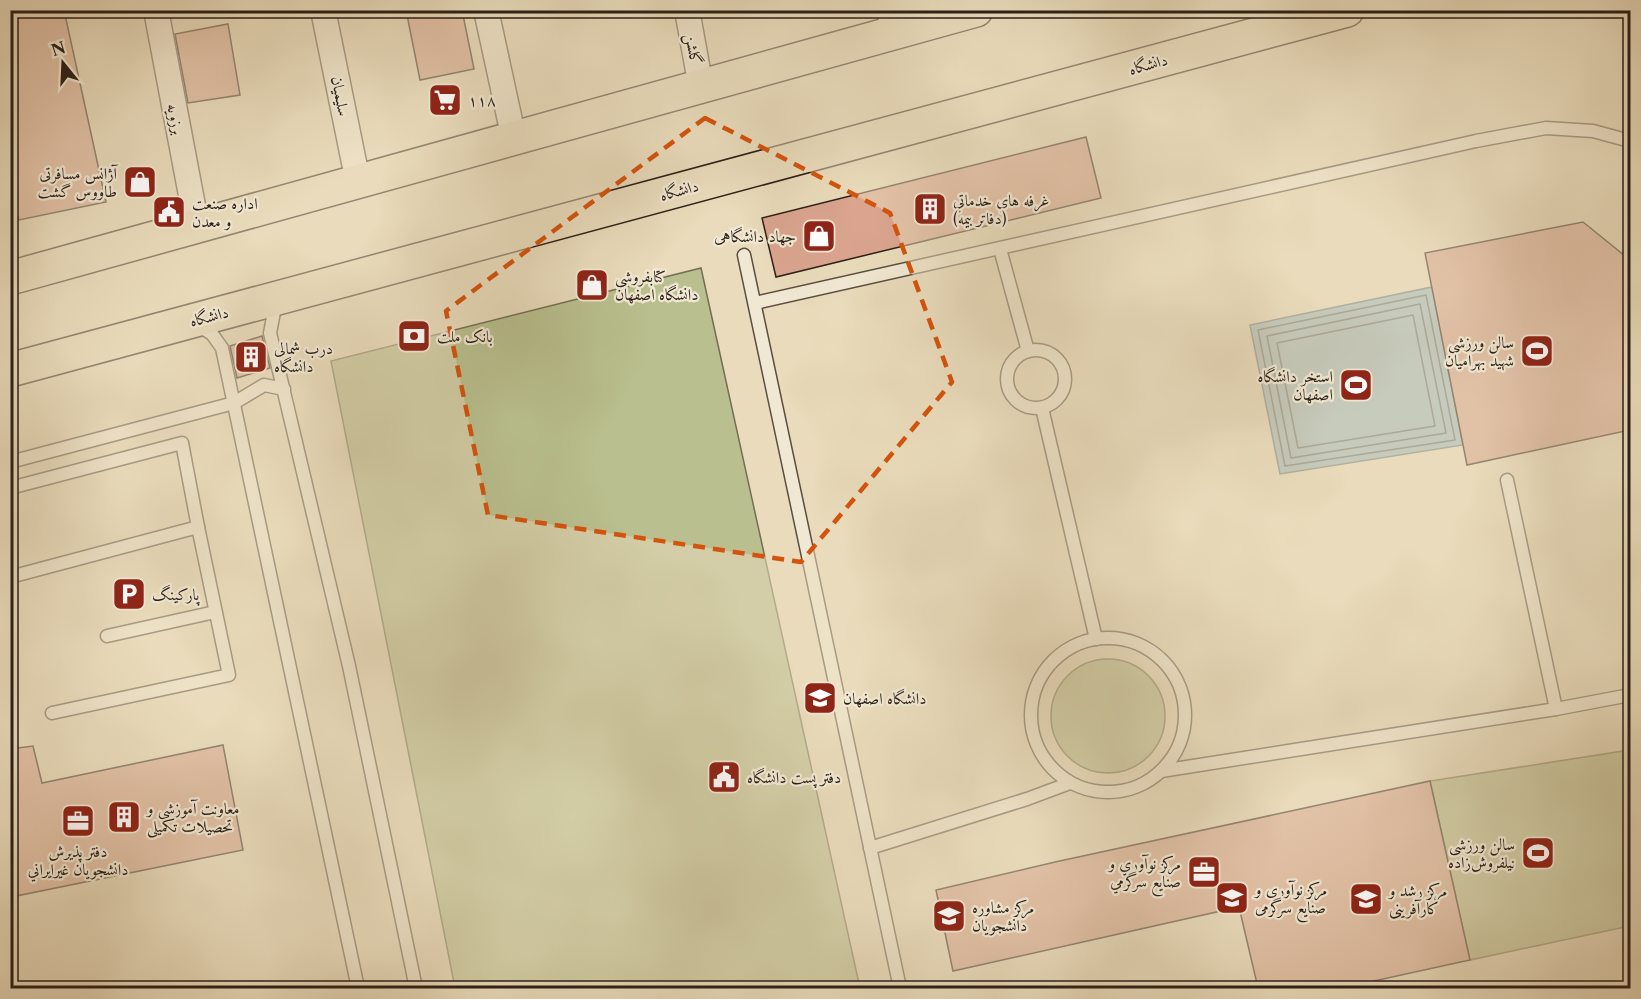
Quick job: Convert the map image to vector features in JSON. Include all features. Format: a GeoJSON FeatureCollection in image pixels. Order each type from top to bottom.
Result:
{"type":"FeatureCollection","features":[{"type":"Feature","properties":{"kind":"main road"},"geometry":{"type":"LineString","coordinates":[[11,277],[701,87],[892,22],[976,10]]}},
{"type":"Feature","properties":{"kind":"main road","name":"دانشگاه"},"geometry":{"type":"LineString","coordinates":[[10,370],[1347,10]]}},
{"type":"Feature","properties":{"kind":"street","name":"برزویه"},"geometry":{"type":"LineString","coordinates":[[156,10],[197,227]]}},
{"type":"Feature","properties":{"kind":"street","name":"سلیمیان"},"geometry":{"type":"LineString","coordinates":[[323,10],[358,182]]}},
{"type":"Feature","properties":{"kind":"street"},"geometry":{"type":"LineString","coordinates":[[486,10],[514,139]]}},
{"type":"Feature","properties":{"kind":"street","name":"گلشن"},"geometry":{"type":"LineString","coordinates":[[687,10],[701,87]]}},
{"type":"Feature","properties":{"kind":"lane"},"geometry":{"type":"LineString","coordinates":[[755,303],[1464,144],[1546,128],[1593,131],[1630,141]]}},
{"type":"Feature","properties":{"kind":"lane"},"geometry":{"type":"LineString","coordinates":[[1000,249],[1028,351]]}},
{"type":"Feature","properties":{"kind":"lane"},"geometry":{"type":"LineString","coordinates":[[744,255],[900,988]]}},
{"type":"Feature","properties":{"kind":"lane"},"geometry":{"type":"LineString","coordinates":[[286,296],[274,312],[270,333],[349,666],[416,988]]}},
{"type":"Feature","properties":{"kind":"lane"},"geometry":{"type":"LineString","coordinates":[[190,320],[212,334],[222,348],[358,988]]}},
{"type":"Feature","properties":{"kind":"lane"},"geometry":{"type":"LineString","coordinates":[[1028,351],[1043,351],[1052,354],[1060,362],[1066,378],[1061,396],[1053,404],[1041,408],[1022,405],[1013,398],[1008,388],[1008,371],[1014,361],[1028,351]]}},
{"type":"Feature","properties":{"kind":"lane"},"geometry":{"type":"LineString","coordinates":[[10,462],[234,403],[264,385],[284,389]]}},
{"type":"Feature","properties":{"kind":"lane"},"geometry":{"type":"LineString","coordinates":[[1041,408],[1096,639]]}},
{"type":"Feature","properties":{"kind":"lane"},"geometry":{"type":"LineString","coordinates":[[10,488],[182,443],[229,675],[52,713]]}},
{"type":"Feature","properties":{"kind":"lane"},"geometry":{"type":"LineString","coordinates":[[1507,480],[1556,709]]}},
{"type":"Feature","properties":{"kind":"lane"},"geometry":{"type":"LineString","coordinates":[[10,577],[198,527]]}},
{"type":"Feature","properties":{"kind":"lane"},"geometry":{"type":"LineString","coordinates":[[107,636],[215,612]]}},
{"type":"Feature","properties":{"kind":"lane"},"geometry":{"type":"LineString","coordinates":[[1096,639],[1121,640],[1141,646],[1157,656],[1167,666],[1184,700],[1184,725],[1178,747],[1161,771],[1138,786],[1116,792],[1089,790],[1070,783],[1053,770],[1040,754],[1031,728],[1031,701],[1037,683],[1054,660],[1071,647],[1096,639]]}},
{"type":"Feature","properties":{"kind":"lane"},"geometry":{"type":"LineString","coordinates":[[1161,771],[1630,696]]}},
{"type":"Feature","properties":{"kind":"lane"},"geometry":{"type":"LineString","coordinates":[[870,848],[1027,799],[1070,783]]}},
{"type":"Feature","properties":{"kind":"highlighted area"},"geometry":{"type":"Polygon","coordinates":[[[705,118],[890,213],[952,382],[801,562],[488,515],[446,311],[705,118]]]}},
{"type":"Feature","properties":{"kind":"green space"},"geometry":{"type":"Polygon","coordinates":[[[701,268],[860,988],[455,988],[331,361],[701,268]]]}},
{"type":"Feature","properties":{"kind":"green space"},"geometry":{"type":"Polygon","coordinates":[[[1108,659],[1130,663],[1148,676],[1161,694],[1165,716],[1161,738],[1148,756],[1130,769],[1108,773],[1086,769],[1068,756],[1055,738],[1051,716],[1055,694],[1068,676],[1086,663],[1108,659]]]}},
{"type":"Feature","properties":{"kind":"green space","name":"سالن ورزشی نیلفروش‌زاده"},"geometry":{"type":"Polygon","coordinates":[[[1630,750],[1630,926],[1470,960],[1430,781],[1630,750]]]}},
{"type":"Feature","properties":{"kind":"water","name":"استخر دانشگاه اصفهان"},"geometry":{"type":"Polygon","coordinates":[[[1432,287],[1463,445],[1280,474],[1250,325],[1432,287]]]}},
{"type":"Feature","properties":{"kind":"building"},"geometry":{"type":"Polygon","coordinates":[[[10,10],[64,10],[106,202],[19,220],[10,195],[10,10]]]}},
{"type":"Feature","properties":{"kind":"building"},"geometry":{"type":"Polygon","coordinates":[[[406,10],[462,10],[474,69],[420,80],[406,10]]]}},
{"type":"Feature","properties":{"kind":"building"},"geometry":{"type":"Polygon","coordinates":[[[228,24],[240,95],[188,103],[175,34],[228,24]]]}},
{"type":"Feature","properties":{"kind":"building"},"geometry":{"type":"Polygon","coordinates":[[[1086,137],[1101,198],[776,277],[762,218],[1086,137]]]}},
{"type":"Feature","properties":{"kind":"building","name":"سالن ورزشی شهید بهرامیان"},"geometry":{"type":"Polygon","coordinates":[[[1583,222],[1630,260],[1630,430],[1467,465],[1425,253],[1583,222]]]}},
{"type":"Feature","properties":{"kind":"building","name":"درب شمالی دانشگاه"},"geometry":{"type":"Polygon","coordinates":[[[262,336],[270,368],[237,378],[230,346],[262,336]]]}},
{"type":"Feature","properties":{"kind":"building","name":"معاونت آموزشی و تحصیلات تکمیلی"},"geometry":{"type":"Polygon","coordinates":[[[223,745],[243,850],[16,896],[10,871],[10,749],[33,746],[42,783],[223,745]]]}},
{"type":"Feature","properties":{"kind":"building"},"geometry":{"type":"Polygon","coordinates":[[[1430,781],[1470,960],[1342,988],[1258,988],[1239,907],[953,971],[936,890],[1430,781]]]}},
{"type":"Feature","properties":{"kind":"place","name":"۱۱۸"},"geometry":{"type":"Point","coordinates":[445,100]}},
{"type":"Feature","properties":{"kind":"place","name":"آژانس مسافرتی طاووس گشت"},"geometry":{"type":"Point","coordinates":[140,182]}},
{"type":"Feature","properties":{"kind":"place","name":"غرفه هاي خدماتي (دفاتر بيمه)"},"geometry":{"type":"Point","coordinates":[930,209]}},
{"type":"Feature","properties":{"kind":"place","name":"اداره صنعت و معدن"},"geometry":{"type":"Point","coordinates":[169,212]}},
{"type":"Feature","properties":{"kind":"place","name":"جهاد دانشگاهی"},"geometry":{"type":"Point","coordinates":[819,236]}},
{"type":"Feature","properties":{"kind":"place","name":"کتابفروشی دانشگاه اصفهان"},"geometry":{"type":"Point","coordinates":[592,285]}},
{"type":"Feature","properties":{"kind":"place","name":"بانک ملت"},"geometry":{"type":"Point","coordinates":[414,336]}},
{"type":"Feature","properties":{"kind":"place","name":"سالن ورزشی شهید بهرامیان"},"geometry":{"type":"Point","coordinates":[1537,351]}},
{"type":"Feature","properties":{"kind":"place","name":"درب شمالی دانشگاه"},"geometry":{"type":"Point","coordinates":[251,357]}},
{"type":"Feature","properties":{"kind":"place","name":"استخر دانشگاه اصفهان"},"geometry":{"type":"Point","coordinates":[1356,385]}},
{"type":"Feature","properties":{"kind":"place","name":"پارکینگ"},"geometry":{"type":"Point","coordinates":[129,594]}},
{"type":"Feature","properties":{"kind":"place","name":"دانشگاه اصفهان"},"geometry":{"type":"Point","coordinates":[820,698]}},
{"type":"Feature","properties":{"kind":"place","name":"دفتر پست دانشگاه"},"geometry":{"type":"Point","coordinates":[724,777]}},
{"type":"Feature","properties":{"kind":"place","name":"معاونت آموزشی و تحصیلات تکمیلی"},"geometry":{"type":"Point","coordinates":[124,817]}},
{"type":"Feature","properties":{"kind":"place","name":"دفتر پذيرش دانشجويان غيرايراني"},"geometry":{"type":"Point","coordinates":[78,821]}},
{"type":"Feature","properties":{"kind":"place","name":"سالن ورزشی نیلفروش‌زاده"},"geometry":{"type":"Point","coordinates":[1538,853]}},
{"type":"Feature","properties":{"kind":"place","name":"مرکز نوآوري و صنايع سرگرمي"},"geometry":{"type":"Point","coordinates":[1204,872]}},
{"type":"Feature","properties":{"kind":"place","name":"مرکز نوآوری و صنایع سرگرمی"},"geometry":{"type":"Point","coordinates":[1232,898]}},
{"type":"Feature","properties":{"kind":"place","name":"مرکز رشد و کارآفرینی"},"geometry":{"type":"Point","coordinates":[1366,899]}},
{"type":"Feature","properties":{"kind":"place","name":"مرکز مشاوره دانشجویان"},"geometry":{"type":"Point","coordinates":[949,916]}}]}
